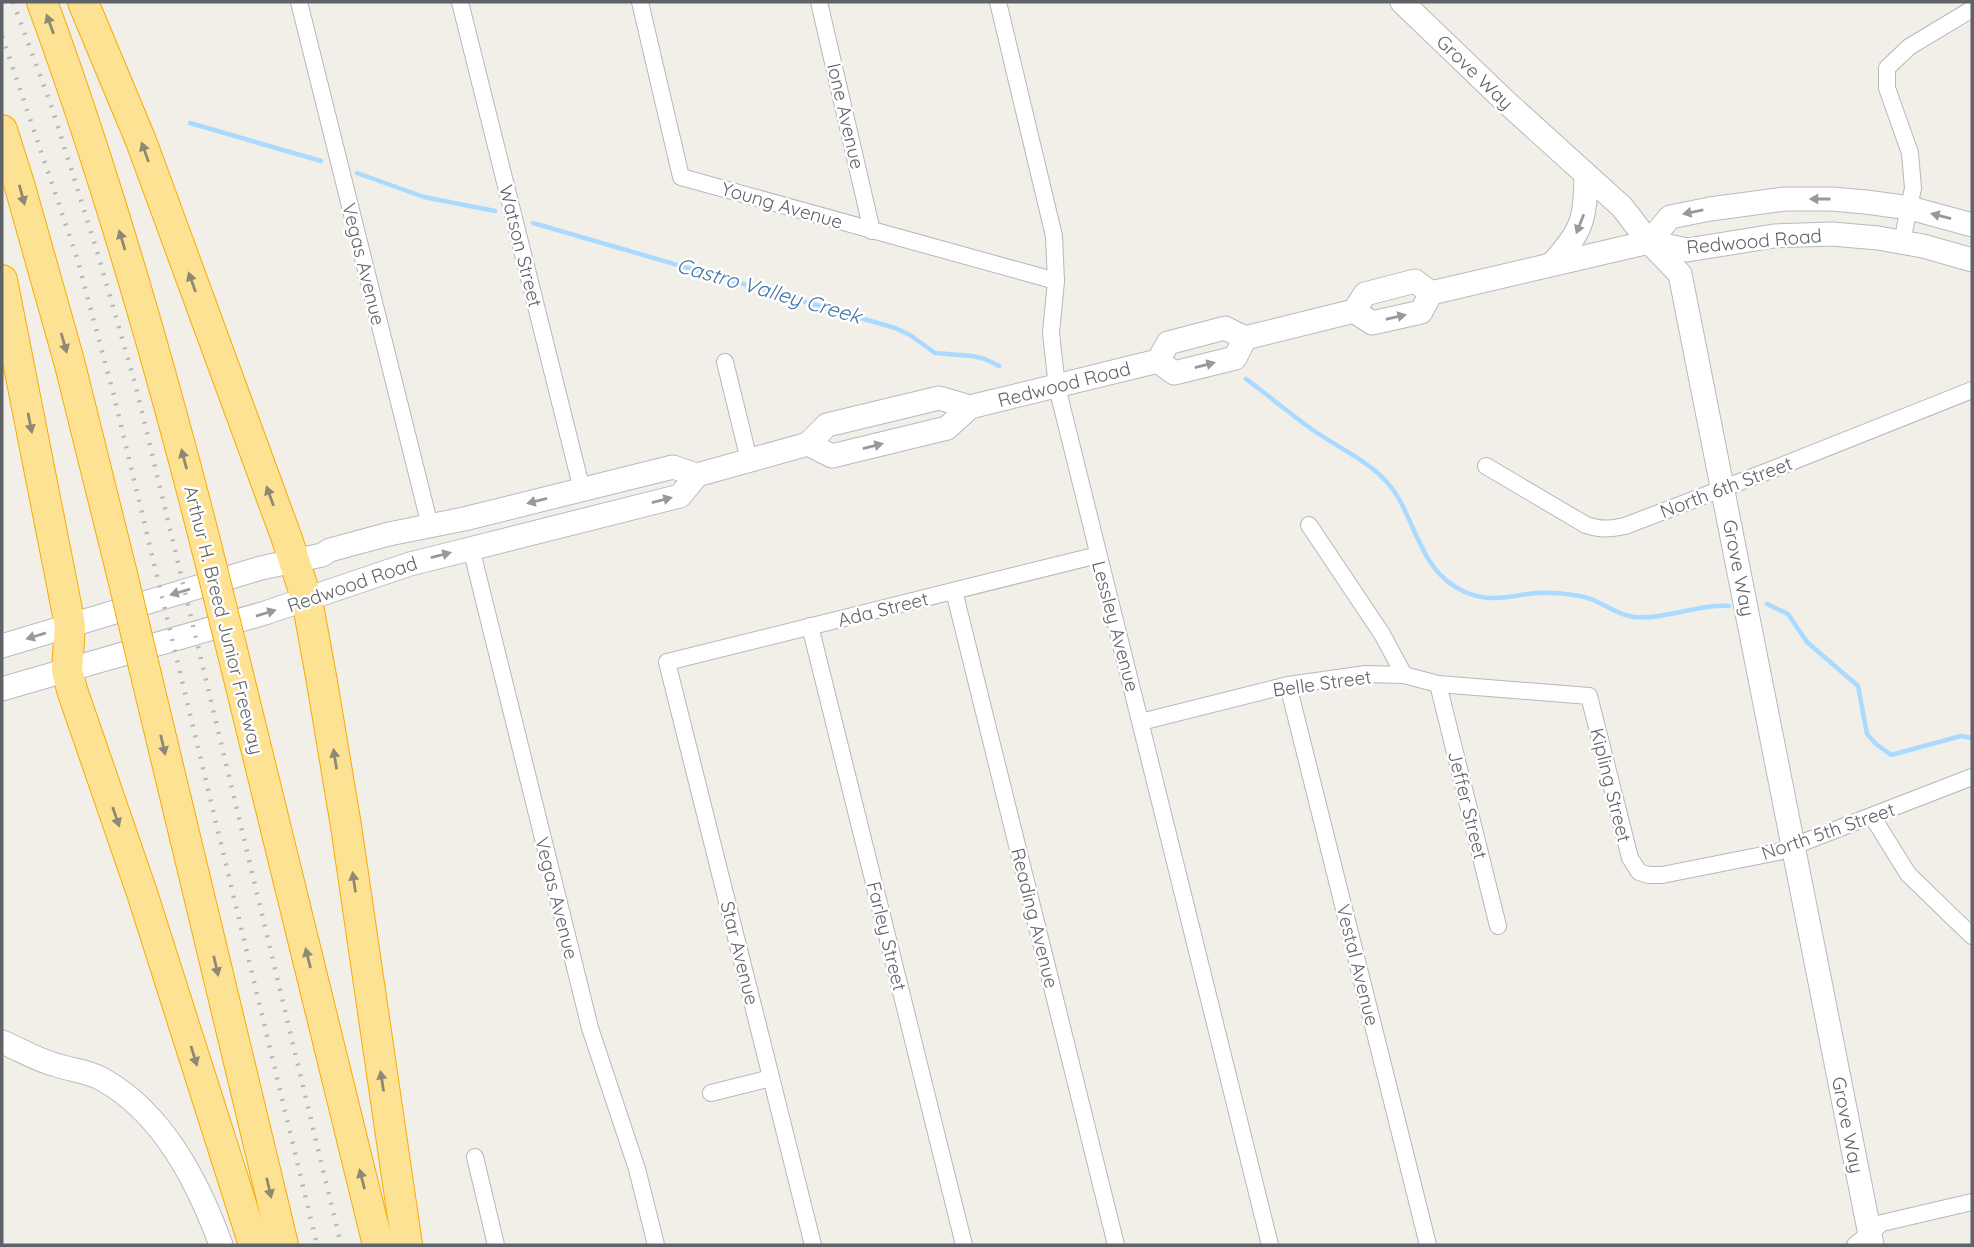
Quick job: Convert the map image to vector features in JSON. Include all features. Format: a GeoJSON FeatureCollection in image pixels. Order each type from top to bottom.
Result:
{"type":"FeatureCollection","features":[{"type":"Feature","properties":{"kind":"highway","name":"Arthur H. Breed Junior Freeway"},"geometry":{"type":"LineString","coordinates":[[42,2],[120,232],[171,410],[378,1245]]}},
{"type":"Feature","properties":{"kind":"highway"},"geometry":{"type":"LineString","coordinates":[[83,2],[141,141],[307,600],[346,826],[407,1245]]}},
{"type":"Feature","properties":{"kind":"highway"},"geometry":{"type":"LineString","coordinates":[[2,130],[69,361],[283,1245]]}},
{"type":"Feature","properties":{"kind":"highway"},"geometry":{"type":"LineString","coordinates":[[2,280],[69,625],[67,670],[72,691],[142,893],[254,1245]]}},
{"type":"Feature","properties":{"kind":"main road","name":"Grove Way"},"geometry":{"type":"LineString","coordinates":[[1402,2],[1622,207],[1649,242],[1680,274],[1794,846],[1866,1241]]}},
{"type":"Feature","properties":{"kind":"main road"},"geometry":{"type":"LineString","coordinates":[[1552,264],[1571,244],[1579,230],[1585,210],[1586,175]]}},
{"type":"Feature","properties":{"kind":"main road","name":"Redwood Road"},"geometry":{"type":"LineString","coordinates":[[1649,242],[1670,217],[1785,200],[1832,199],[1910,208],[1972,225]]}},
{"type":"Feature","properties":{"kind":"main road","name":"Redwood Road"},"geometry":{"type":"LineString","coordinates":[[2,646],[389,534],[673,467],[697,475],[808,444],[827,425],[939,398],[970,407],[1057,387],[1158,361],[1168,343],[1225,328],[1245,338],[1353,312],[1372,323],[1421,312],[1431,293],[1649,242],[1687,250],[1760,238],[1832,234],[1902,242],[1972,260]]}},
{"type":"Feature","properties":{"kind":"main road","name":"Redwood Road"},"geometry":{"type":"LineString","coordinates":[[1158,361],[1174,373],[1235,358],[1245,338]]}},
{"type":"Feature","properties":{"kind":"main road","name":"Redwood Road"},"geometry":{"type":"LineString","coordinates":[[2,689],[307,600],[392,569],[680,496],[697,475]]}},
{"type":"Feature","properties":{"kind":"main road"},"geometry":{"type":"LineString","coordinates":[[2,1042],[54,1065],[100,1078],[135,1104],[159,1129],[183,1163],[205,1204],[220,1245]]}},
{"type":"Feature","properties":{"kind":"street","name":"Vegas Avenue"},"geometry":{"type":"LineString","coordinates":[[299,2],[430,526]]}},
{"type":"Feature","properties":{"kind":"street","name":"Watson Street"},"geometry":{"type":"LineString","coordinates":[[460,2],[582,490]]}},
{"type":"Feature","properties":{"kind":"street","name":"Young Avenue"},"geometry":{"type":"LineString","coordinates":[[640,2],[681,177],[1056,281]]}},
{"type":"Feature","properties":{"kind":"street","name":"Ione Avenue"},"geometry":{"type":"LineString","coordinates":[[819,2],[872,231]]}},
{"type":"Feature","properties":{"kind":"street","name":"Lessley Avenue"},"geometry":{"type":"LineString","coordinates":[[998,2],[1054,236],[1056,281],[1051,333],[1057,387],[1270,1245]]}},
{"type":"Feature","properties":{"kind":"street"},"geometry":{"type":"LineString","coordinates":[[1902,242],[1913,188],[1910,153],[1887,88],[1887,68],[1909,47],[1972,9]]}},
{"type":"Feature","properties":{"kind":"street"},"geometry":{"type":"LineString","coordinates":[[724,362],[749,460]]}},
{"type":"Feature","properties":{"kind":"street","name":"North 6th Street"},"geometry":{"type":"LineString","coordinates":[[1486,466],[1586,525],[1610,530],[1972,390]]}},
{"type":"Feature","properties":{"kind":"street"},"geometry":{"type":"LineString","coordinates":[[1310,525],[1382,634],[1404,675]]}},
{"type":"Feature","properties":{"kind":"street","name":"Vegas Avenue"},"geometry":{"type":"LineString","coordinates":[[471,548],[590,1028],[638,1168],[656,1245]]}},
{"type":"Feature","properties":{"kind":"street","name":"Ada Street"},"geometry":{"type":"LineString","coordinates":[[667,662],[1098,555]]}},
{"type":"Feature","properties":{"kind":"street","name":"Reading Avenue"},"geometry":{"type":"LineString","coordinates":[[954,591],[1116,1245]]}},
{"type":"Feature","properties":{"kind":"street","name":"Farley Street"},"geometry":{"type":"LineString","coordinates":[[810,626],[964,1245]]}},
{"type":"Feature","properties":{"kind":"street","name":"Star Avenue"},"geometry":{"type":"LineString","coordinates":[[667,662],[813,1245]]}},
{"type":"Feature","properties":{"kind":"street","name":"Belle Street"},"geometry":{"type":"LineString","coordinates":[[1141,722],[1288,685],[1366,674],[1404,675],[1438,684],[1589,696]]}},
{"type":"Feature","properties":{"kind":"street","name":"Jeffer Street"},"geometry":{"type":"LineString","coordinates":[[1438,684],[1498,926]]}},
{"type":"Feature","properties":{"kind":"street","name":"Vestal Avenue"},"geometry":{"type":"LineString","coordinates":[[1288,685],[1428,1245]]}},
{"type":"Feature","properties":{"kind":"street","name":"Kipling Street"},"geometry":{"type":"LineString","coordinates":[[1589,696],[1627,849],[1639,872]]}},
{"type":"Feature","properties":{"kind":"street","name":"North 5th Street"},"geometry":{"type":"LineString","coordinates":[[1639,872],[1662,875],[1779,852],[1972,777]]}},
{"type":"Feature","properties":{"kind":"street"},"geometry":{"type":"LineString","coordinates":[[1872,816],[1908,874],[1972,936]]}},
{"type":"Feature","properties":{"kind":"street"},"geometry":{"type":"LineString","coordinates":[[711,1093],[771,1078]]}},
{"type":"Feature","properties":{"kind":"street"},"geometry":{"type":"LineString","coordinates":[[475,1157],[496,1245]]}},
{"type":"Feature","properties":{"kind":"street"},"geometry":{"type":"LineString","coordinates":[[1866,1241],[1887,1221],[1972,1202]]}},
{"type":"Feature","properties":{"kind":"waterway","name":"Castro Valley Creek"},"geometry":{"type":"LineString","coordinates":[[190,123],[321,161]]}},
{"type":"Feature","properties":{"kind":"waterway","name":"Castro Valley Creek"},"geometry":{"type":"LineString","coordinates":[[357,173],[424,197],[495,211]]}},
{"type":"Feature","properties":{"kind":"waterway","name":"Castro Valley Creek"},"geometry":{"type":"LineString","coordinates":[[533,223],[895,328],[935,353],[972,356],[999,366]]}},
{"type":"Feature","properties":{"kind":"waterway","name":"Castro Valley Creek"},"geometry":{"type":"LineString","coordinates":[[1246,379],[1304,424],[1381,477],[1399,499],[1424,552],[1440,575],[1465,592],[1493,598],[1543,593],[1575,595],[1634,617],[1729,606]]}},
{"type":"Feature","properties":{"kind":"waterway","name":"Castro Valley Creek"},"geometry":{"type":"LineString","coordinates":[[1767,604],[1788,614],[1807,642],[1858,686],[1867,734],[1891,755],[1961,736],[1972,738]]}},
{"type":"Feature","properties":{"kind":"railway"},"geometry":{"type":"LineString","coordinates":[[13,2],[51,105],[136,387],[341,1245]]}},
{"type":"Feature","properties":{"kind":"railway"},"geometry":{"type":"LineString","coordinates":[[2,36],[77,258],[113,392],[317,1245]]}}]}
